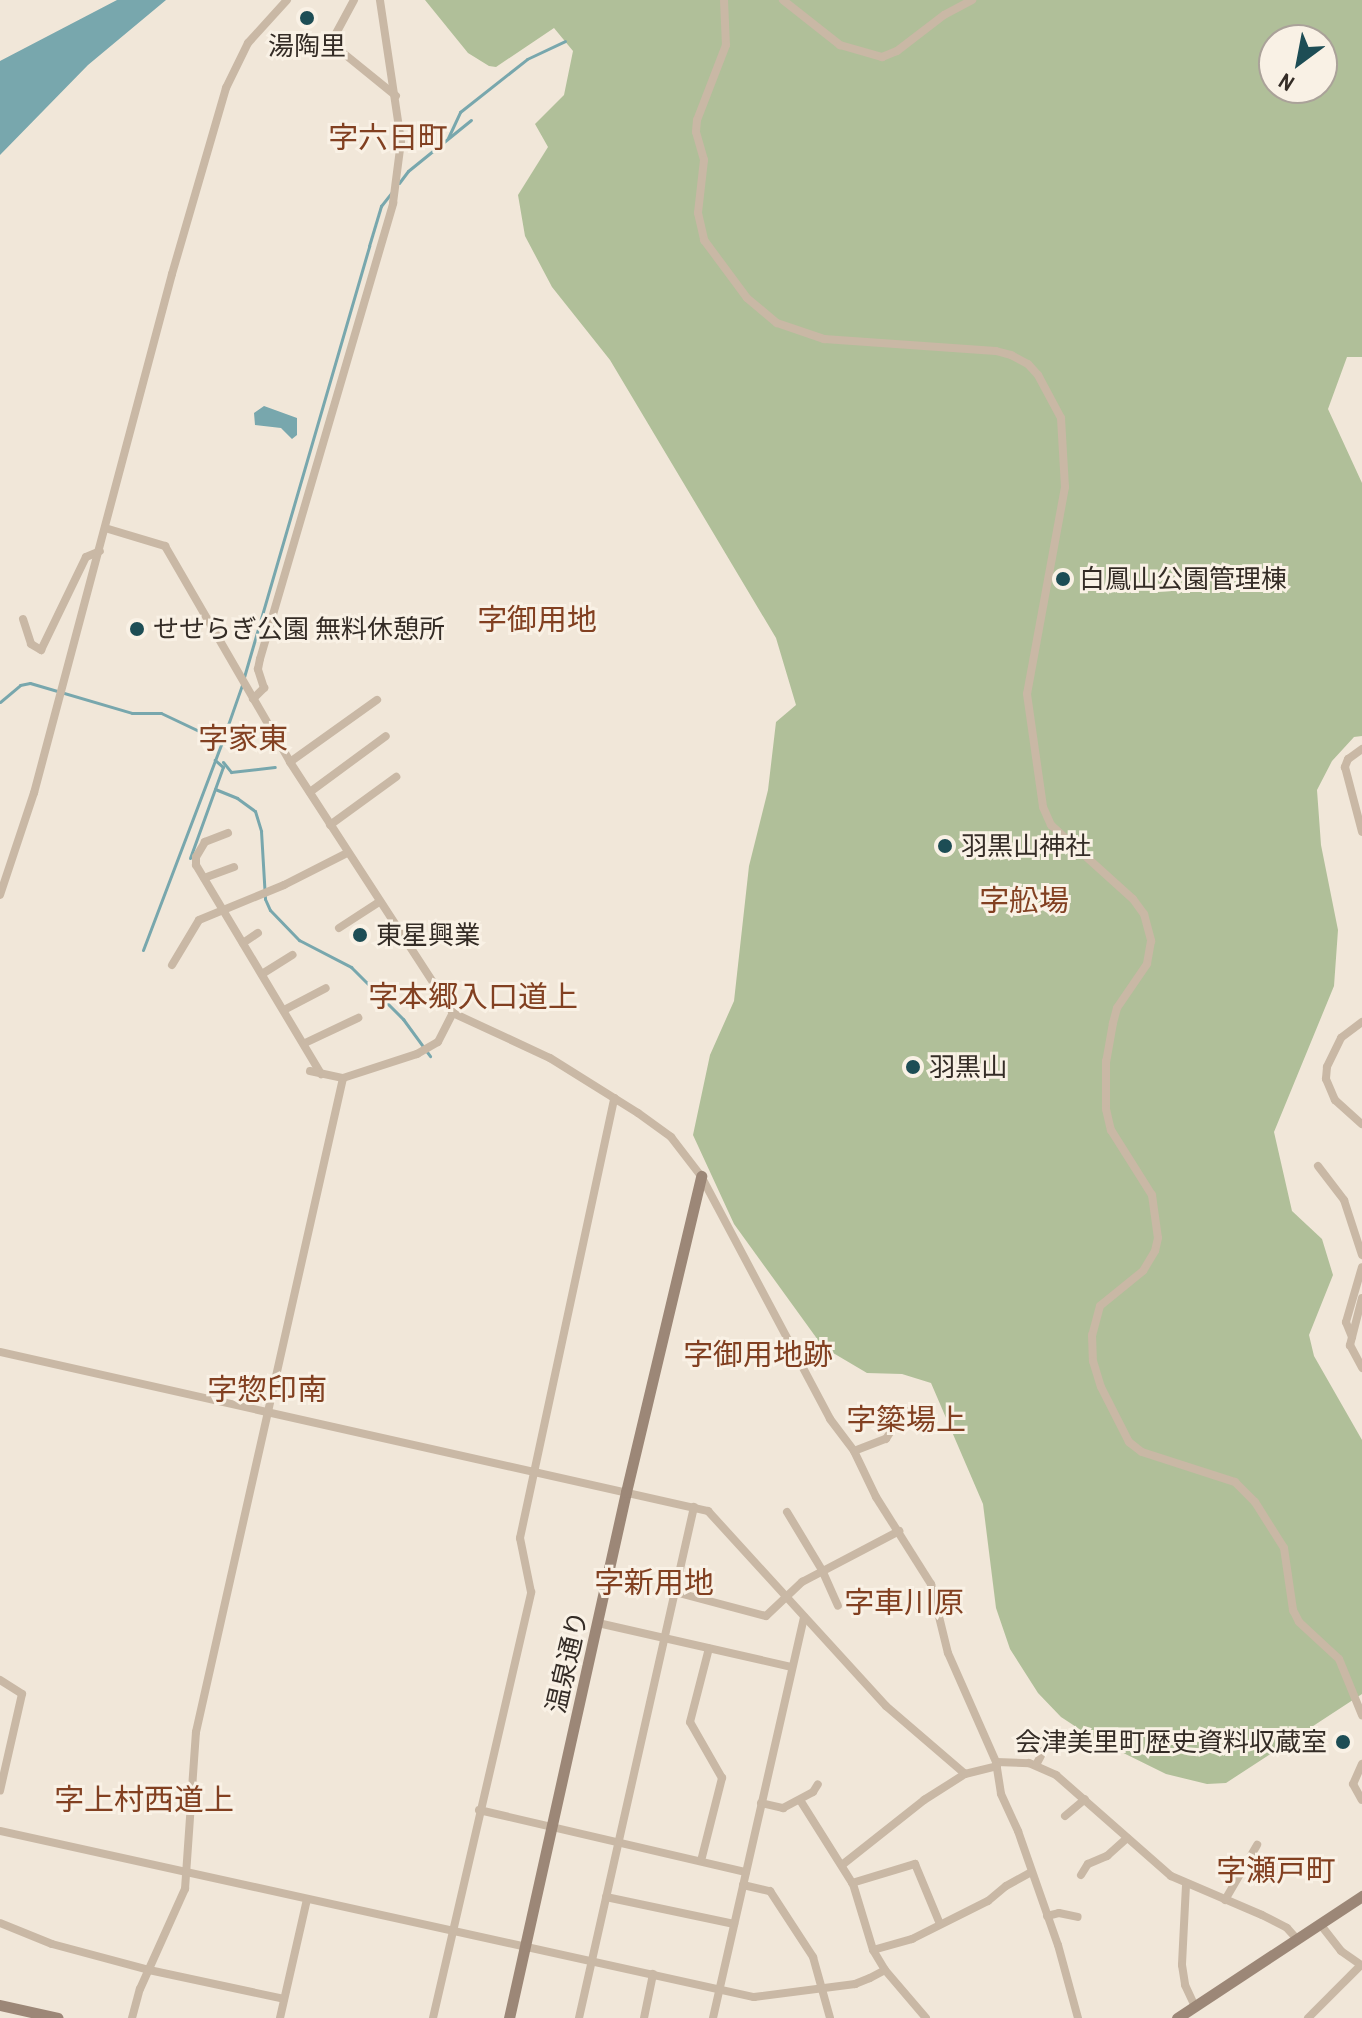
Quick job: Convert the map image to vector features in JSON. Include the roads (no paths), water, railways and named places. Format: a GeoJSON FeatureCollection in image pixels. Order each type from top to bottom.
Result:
{"type":"FeatureCollection","features":[{"type":"Feature","properties":{"kind":"street"},"geometry":{"type":"LineString","coordinates":[[0,895],[34,793],[226,88],[248,43],[287,0]]}},
{"type":"Feature","properties":{"kind":"street"},"geometry":{"type":"LineString","coordinates":[[354,0],[333,39],[337,48],[397,96]]}},
{"type":"Feature","properties":{"kind":"street"},"geometry":{"type":"LineString","coordinates":[[251,695],[264,688],[258,669],[260,659],[393,203],[401,141],[397,96],[380,0]]}},
{"type":"Feature","properties":{"kind":"street"},"geometry":{"type":"LineString","coordinates":[[724,0],[726,45],[697,120],[696,132],[704,160],[698,213],[704,240],[739,289],[761,313],[804,335],[837,342],[996,351],[1011,355],[1028,364],[1038,375],[1061,418],[1065,487],[1027,694],[1043,807],[1051,825],[1133,899],[1144,914],[1151,941],[1147,964],[1117,1008],[1106,1061],[1106,1109],[1111,1130],[1152,1195],[1158,1238],[1155,1251],[1143,1271],[1100,1306],[1092,1335],[1093,1361],[1101,1387],[1129,1442],[1142,1452],[1235,1482],[1255,1502],[1284,1548],[1293,1610],[1299,1622],[1339,1659],[1362,1715]]}},
{"type":"Feature","properties":{"kind":"street"},"geometry":{"type":"LineString","coordinates":[[783,0],[840,45],[882,57],[897,51],[944,15],[972,0]]}},
{"type":"Feature","properties":{"kind":"street"},"geometry":{"type":"LineString","coordinates":[[105,528],[165,546],[290,762],[453,1013],[550,1058],[614,1098],[671,1137],[701,1176],[830,1419],[854,1451],[876,1497],[931,1584],[948,1653],[996,1764],[1001,1794],[1068,1974],[1078,2018]]}},
{"type":"Feature","properties":{"kind":"street"},"geometry":{"type":"LineString","coordinates":[[23,619],[31,644],[41,650],[86,557],[100,551]]}},
{"type":"Feature","properties":{"kind":"street"},"geometry":{"type":"LineString","coordinates":[[290,762],[377,700]]}},
{"type":"Feature","properties":{"kind":"street"},"geometry":{"type":"LineString","coordinates":[[310,792],[386,736]]}},
{"type":"Feature","properties":{"kind":"street"},"geometry":{"type":"LineString","coordinates":[[1362,749],[1348,759],[1345,767],[1362,832]]}},
{"type":"Feature","properties":{"kind":"street"},"geometry":{"type":"LineString","coordinates":[[330,825],[396,777]]}},
{"type":"Feature","properties":{"kind":"street"},"geometry":{"type":"LineString","coordinates":[[228,833],[205,842],[196,857],[196,865],[321,1074]]}},
{"type":"Feature","properties":{"kind":"street"},"geometry":{"type":"LineString","coordinates":[[172,965],[199,920],[284,885],[347,853]]}},
{"type":"Feature","properties":{"kind":"street"},"geometry":{"type":"LineString","coordinates":[[204,878],[234,867]]}},
{"type":"Feature","properties":{"kind":"street"},"geometry":{"type":"LineString","coordinates":[[339,928],[379,902]]}},
{"type":"Feature","properties":{"kind":"street"},"geometry":{"type":"LineString","coordinates":[[243,943],[258,933]]}},
{"type":"Feature","properties":{"kind":"street"},"geometry":{"type":"LineString","coordinates":[[262,974],[293,955]]}},
{"type":"Feature","properties":{"kind":"street"},"geometry":{"type":"LineString","coordinates":[[284,1010],[326,988]]}},
{"type":"Feature","properties":{"kind":"street"},"geometry":{"type":"LineString","coordinates":[[310,1071],[343,1078],[417,1054],[438,1042],[453,1013]]}},
{"type":"Feature","properties":{"kind":"street"},"geometry":{"type":"LineString","coordinates":[[305,1043],[358,1018]]}},
{"type":"Feature","properties":{"kind":"street"},"geometry":{"type":"LineString","coordinates":[[1362,1022],[1341,1038],[1327,1067],[1326,1079],[1335,1100],[1362,1124]]}},
{"type":"Feature","properties":{"kind":"street"},"geometry":{"type":"LineString","coordinates":[[132,2018],[149,1970],[184,1893],[196,1732],[343,1078]]}},
{"type":"Feature","properties":{"kind":"street"},"geometry":{"type":"LineString","coordinates":[[433,2018],[531,1592],[520,1538],[614,1098]]}},
{"type":"Feature","properties":{"kind":"street"},"geometry":{"type":"LineString","coordinates":[[1318,1166],[1344,1200],[1362,1255]]}},
{"type":"Feature","properties":{"kind":"street","name":"温泉通り"},"geometry":{"type":"LineString","coordinates":[[509,2018],[626,1492],[701,1176]]}},
{"type":"Feature","properties":{"kind":"street"},"geometry":{"type":"LineString","coordinates":[[1352,1337],[1346,1322],[1362,1267]]}},
{"type":"Feature","properties":{"kind":"street"},"geometry":{"type":"LineString","coordinates":[[1362,1298],[1350,1345],[1362,1368]]}},
{"type":"Feature","properties":{"kind":"street"},"geometry":{"type":"LineString","coordinates":[[0,1352],[708,1511],[886,1706],[965,1774]]}},
{"type":"Feature","properties":{"kind":"street"},"geometry":{"type":"LineString","coordinates":[[854,1451],[886,1439],[902,1413],[919,1409]]}},
{"type":"Feature","properties":{"kind":"street"},"geometry":{"type":"LineString","coordinates":[[579,2018],[694,1507]]}},
{"type":"Feature","properties":{"kind":"street"},"geometry":{"type":"LineString","coordinates":[[787,1512],[822,1570],[838,1606]]}},
{"type":"Feature","properties":{"kind":"street"},"geometry":{"type":"LineString","coordinates":[[675,1592],[766,1616],[802,1582],[899,1531]]}},
{"type":"Feature","properties":{"kind":"street"},"geometry":{"type":"LineString","coordinates":[[713,2018],[804,1617]]}},
{"type":"Feature","properties":{"kind":"street"},"geometry":{"type":"LineString","coordinates":[[598,1623],[792,1667]]}},
{"type":"Feature","properties":{"kind":"street"},"geometry":{"type":"LineString","coordinates":[[701,1861],[722,1778],[690,1722],[709,1648]]}},
{"type":"Feature","properties":{"kind":"street"},"geometry":{"type":"LineString","coordinates":[[0,1680],[22,1694],[0,1791]]}},
{"type":"Feature","properties":{"kind":"street"},"geometry":{"type":"LineString","coordinates":[[1036,1765],[1044,1750]]}},
{"type":"Feature","properties":{"kind":"street"},"geometry":{"type":"LineString","coordinates":[[842,1865],[924,1800],[965,1774],[996,1764],[1036,1765],[1056,1775],[1186,1885],[1275,1922],[1297,1939]]}},
{"type":"Feature","properties":{"kind":"street"},"geometry":{"type":"LineString","coordinates":[[1362,1764],[1353,1784],[1362,1800]]}},
{"type":"Feature","properties":{"kind":"street"},"geometry":{"type":"LineString","coordinates":[[761,1803],[779,1808],[800,1800],[813,1792],[818,1784]]}},
{"type":"Feature","properties":{"kind":"street"},"geometry":{"type":"LineString","coordinates":[[1065,1816],[1085,1799]]}},
{"type":"Feature","properties":{"kind":"street"},"geometry":{"type":"LineString","coordinates":[[800,1800],[852,1883],[873,1950],[885,1970],[926,2018]]}},
{"type":"Feature","properties":{"kind":"street"},"geometry":{"type":"LineString","coordinates":[[479,1810],[746,1872]]}},
{"type":"Feature","properties":{"kind":"street"},"geometry":{"type":"LineString","coordinates":[[0,1831],[754,1997],[855,1984],[885,1970]]}},
{"type":"Feature","properties":{"kind":"street"},"geometry":{"type":"LineString","coordinates":[[1081,1875],[1088,1864],[1107,1856],[1127,1838]]}},
{"type":"Feature","properties":{"kind":"street"},"geometry":{"type":"LineString","coordinates":[[1225,1900],[1257,1845]]}},
{"type":"Feature","properties":{"kind":"street"},"geometry":{"type":"LineString","coordinates":[[852,1883],[915,1864],[940,1924]]}},
{"type":"Feature","properties":{"kind":"street"},"geometry":{"type":"LineString","coordinates":[[873,1950],[912,1939],[988,1901],[1031,1872]]}},
{"type":"Feature","properties":{"kind":"street"},"geometry":{"type":"LineString","coordinates":[[743,1885],[770,1891],[813,1957],[830,2018]]}},
{"type":"Feature","properties":{"kind":"street"},"geometry":{"type":"LineString","coordinates":[[1186,1885],[1182,1965],[1195,2006]]}},
{"type":"Feature","properties":{"kind":"street"},"geometry":{"type":"LineString","coordinates":[[1177,2018],[1362,1896]]}},
{"type":"Feature","properties":{"kind":"street"},"geometry":{"type":"LineString","coordinates":[[606,1897],[734,1924]]}},
{"type":"Feature","properties":{"kind":"street"},"geometry":{"type":"LineString","coordinates":[[280,2018],[307,1899]]}},
{"type":"Feature","properties":{"kind":"street"},"geometry":{"type":"LineString","coordinates":[[1047,1916],[1059,1913],[1078,1917]]}},
{"type":"Feature","properties":{"kind":"street"},"geometry":{"type":"LineString","coordinates":[[0,1923],[52,1944],[149,1970],[284,1999]]}},
{"type":"Feature","properties":{"kind":"street"},"geometry":{"type":"LineString","coordinates":[[1320,1924],[1341,1951],[1359,1967],[1362,1981]]}},
{"type":"Feature","properties":{"kind":"street"},"geometry":{"type":"LineString","coordinates":[[1308,2018],[1359,1967]]}},
{"type":"Feature","properties":{"kind":"street"},"geometry":{"type":"LineString","coordinates":[[644,2018],[653,1974]]}},
{"type":"Feature","properties":{"kind":"street"},"geometry":{"type":"LineString","coordinates":[[0,2005],[58,2018]]}},
{"type":"Feature","properties":{"kind":"water"},"geometry":{"type":"Polygon","coordinates":[[[117,0],[166,0],[88,65],[0,155],[0,61],[117,0]]]}},
{"type":"Feature","properties":{"kind":"water"},"geometry":{"type":"Polygon","coordinates":[[[264,406],[297,418],[297,435],[292,439],[281,428],[255,425],[254,413],[264,406]]]}},
{"type":"Feature","properties":{"kind":"waterway"},"geometry":{"type":"LineString","coordinates":[[448,138],[460,112],[527,59],[565,41]]}},
{"type":"Feature","properties":{"kind":"waterway"},"geometry":{"type":"LineString","coordinates":[[399,183],[408,171],[471,120]]}},
{"type":"Feature","properties":{"kind":"waterway"},"geometry":{"type":"LineString","coordinates":[[244,677],[381,206],[392,192]]}},
{"type":"Feature","properties":{"kind":"waterway"},"geometry":{"type":"LineString","coordinates":[[0,702],[20,685],[30,683],[132,713],[161,713],[222,742],[242,685]]}},
{"type":"Feature","properties":{"kind":"waterway"},"geometry":{"type":"LineString","coordinates":[[143,950],[222,742]]}},
{"type":"Feature","properties":{"kind":"waterway"},"geometry":{"type":"LineString","coordinates":[[190,858],[223,767],[215,760]]}},
{"type":"Feature","properties":{"kind":"waterway"},"geometry":{"type":"LineString","coordinates":[[223,762],[231,772],[275,767]]}},
{"type":"Feature","properties":{"kind":"waterway"},"geometry":{"type":"LineString","coordinates":[[215,789],[237,798],[255,811],[261,831],[265,899],[270,910],[299,940],[351,967],[403,1019],[430,1056]]}},
{"type":"Feature","properties":{"kind":"place","name":"湯陶里"},"geometry":{"type":"Point","coordinates":[307,18]}},
{"type":"Feature","properties":{"kind":"place","name":"白鳳山公園管理棟"},"geometry":{"type":"Point","coordinates":[1063,579]}},
{"type":"Feature","properties":{"kind":"place","name":"せせらぎ公園 無料休憩所"},"geometry":{"type":"Point","coordinates":[137,629]}},
{"type":"Feature","properties":{"kind":"place","name":"羽黒山神社"},"geometry":{"type":"Point","coordinates":[945,846]}},
{"type":"Feature","properties":{"kind":"place","name":"東星興業"},"geometry":{"type":"Point","coordinates":[360,935]}},
{"type":"Feature","properties":{"kind":"place","name":"羽黒山"},"geometry":{"type":"Point","coordinates":[913,1067]}},
{"type":"Feature","properties":{"kind":"place","name":"会津美里町歴史資料収蔵室"},"geometry":{"type":"Point","coordinates":[1343,1742]}},
{"type":"Feature","properties":{"kind":"district","name":"字六日町"},"geometry":{"type":"Point","coordinates":[388,137]}},
{"type":"Feature","properties":{"kind":"district","name":"字御用地"},"geometry":{"type":"Point","coordinates":[537,619]}},
{"type":"Feature","properties":{"kind":"district","name":"字家東"},"geometry":{"type":"Point","coordinates":[243,738]}},
{"type":"Feature","properties":{"kind":"district","name":"字舩場"},"geometry":{"type":"Point","coordinates":[1024,900]}},
{"type":"Feature","properties":{"kind":"district","name":"字本郷入口道上"},"geometry":{"type":"Point","coordinates":[473,996]}},
{"type":"Feature","properties":{"kind":"district","name":"字御用地跡"},"geometry":{"type":"Point","coordinates":[758,1354]}},
{"type":"Feature","properties":{"kind":"district","name":"字惣印南"},"geometry":{"type":"Point","coordinates":[267,1389]}},
{"type":"Feature","properties":{"kind":"district","name":"字簗場上"},"geometry":{"type":"Point","coordinates":[906,1419]}},
{"type":"Feature","properties":{"kind":"district","name":"字新用地"},"geometry":{"type":"Point","coordinates":[654,1582]}},
{"type":"Feature","properties":{"kind":"district","name":"字車川原"},"geometry":{"type":"Point","coordinates":[904,1602]}},
{"type":"Feature","properties":{"kind":"district","name":"字上村西道上"},"geometry":{"type":"Point","coordinates":[144,1799]}},
{"type":"Feature","properties":{"kind":"district","name":"字瀬戸町"},"geometry":{"type":"Point","coordinates":[1276,1870]}}]}
